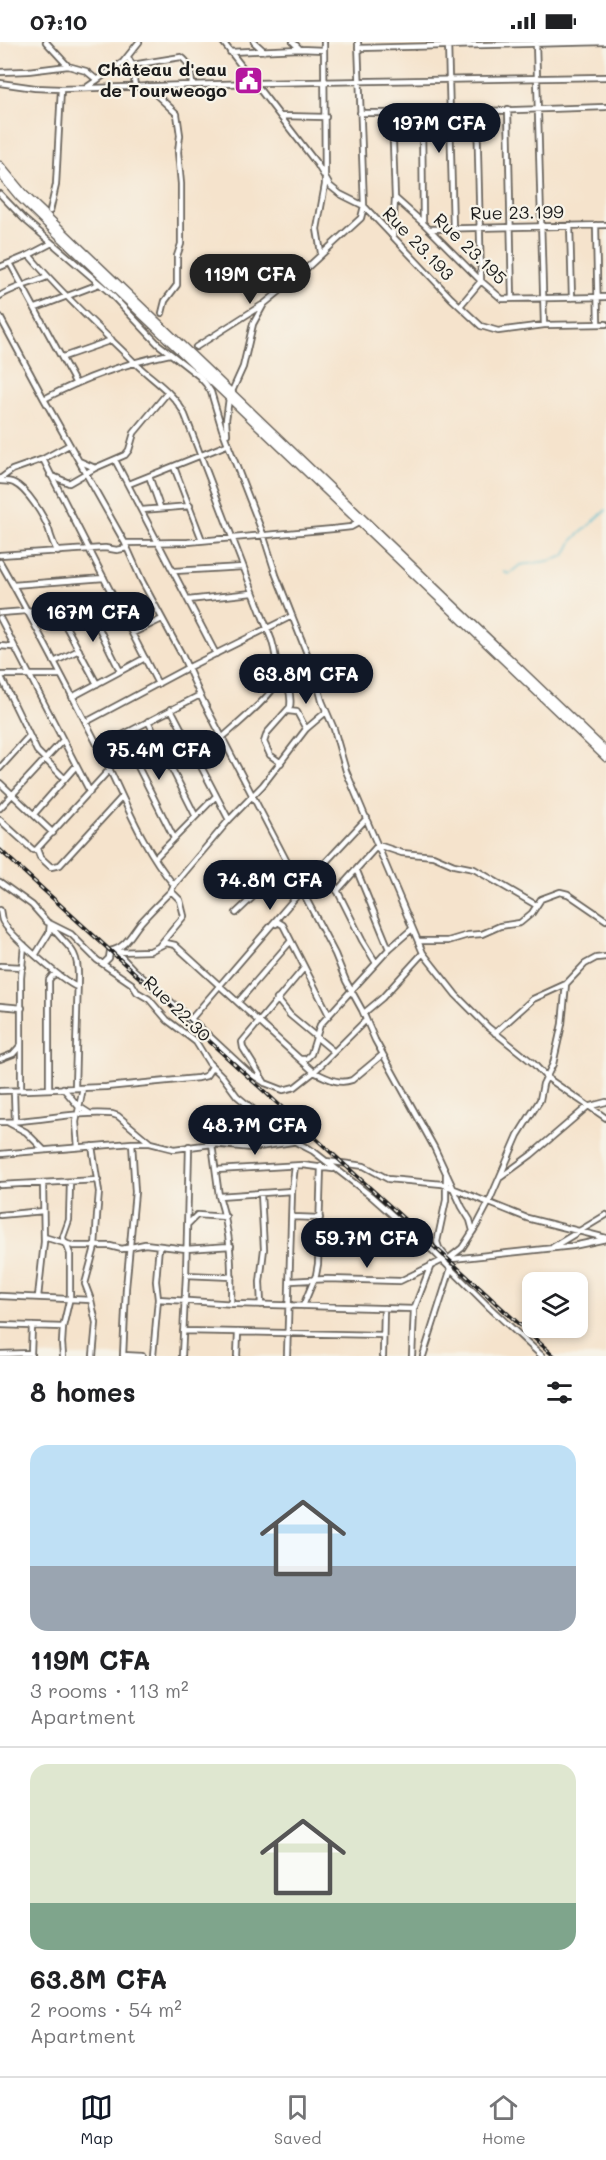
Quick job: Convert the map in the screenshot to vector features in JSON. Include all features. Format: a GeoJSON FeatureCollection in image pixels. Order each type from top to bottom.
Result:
{"type":"FeatureCollection","features":[{"type":"Feature","properties":{"kind":"main road"},"geometry":{"type":"LineString","coordinates":[[0,165],[24,194],[606,758]]}},
{"type":"Feature","properties":{"kind":"main road"},"geometry":{"type":"LineString","coordinates":[[0,174],[40,217],[606,751]]}},
{"type":"Feature","properties":{"kind":"street"},"geometry":{"type":"LineString","coordinates":[[46,42],[68,66]]}},
{"type":"Feature","properties":{"kind":"street"},"geometry":{"type":"LineString","coordinates":[[87,87],[128,57],[139,42]]}},
{"type":"Feature","properties":{"kind":"street"},"geometry":{"type":"LineString","coordinates":[[223,42],[317,164],[324,179]]}},
{"type":"Feature","properties":{"kind":"street"},"geometry":{"type":"LineString","coordinates":[[254,42],[264,51]]}},
{"type":"Feature","properties":{"kind":"street"},"geometry":{"type":"LineString","coordinates":[[293,42],[300,49]]}},
{"type":"Feature","properties":{"kind":"street"},"geometry":{"type":"LineString","coordinates":[[321,253],[317,229],[325,190],[324,42]]}},
{"type":"Feature","properties":{"kind":"street"},"geometry":{"type":"LineString","coordinates":[[196,347],[264,304],[361,218],[364,206],[358,42]]}},
{"type":"Feature","properties":{"kind":"street"},"geometry":{"type":"LineString","coordinates":[[358,48],[421,44],[606,42]]}},
{"type":"Feature","properties":{"kind":"street"},"geometry":{"type":"LineString","coordinates":[[536,43],[544,325],[606,324]]}},
{"type":"Feature","properties":{"kind":"street"},"geometry":{"type":"LineString","coordinates":[[448,44],[453,228]]}},
{"type":"Feature","properties":{"kind":"street"},"geometry":{"type":"LineString","coordinates":[[230,52],[324,50]]}},
{"type":"Feature","properties":{"kind":"street"},"geometry":{"type":"LineString","coordinates":[[128,57],[132,65],[135,86]]}},
{"type":"Feature","properties":{"kind":"street"},"geometry":{"type":"LineString","coordinates":[[132,65],[181,57],[186,60],[189,67],[192,85]]}},
{"type":"Feature","properties":{"kind":"street"},"geometry":{"type":"LineString","coordinates":[[0,72],[68,66],[86,71],[97,80]]}},
{"type":"Feature","properties":{"kind":"street"},"geometry":{"type":"LineString","coordinates":[[0,82],[35,88],[61,89],[606,77]]}},
{"type":"Feature","properties":{"kind":"street"},"geometry":{"type":"LineString","coordinates":[[147,86],[177,114],[180,135],[178,152],[181,175],[181,223],[177,256],[177,285],[165,301],[162,313]]}},
{"type":"Feature","properties":{"kind":"street"},"geometry":{"type":"LineString","coordinates":[[50,212],[56,185],[61,89]]}},
{"type":"Feature","properties":{"kind":"street"},"geometry":{"type":"LineString","coordinates":[[360,113],[449,113],[606,107]]}},
{"type":"Feature","properties":{"kind":"street"},"geometry":{"type":"LineString","coordinates":[[508,110],[512,299]]}},
{"type":"Feature","properties":{"kind":"street"},"geometry":{"type":"LineString","coordinates":[[460,306],[481,280],[477,111]]}},
{"type":"Feature","properties":{"kind":"street"},"geometry":{"type":"LineString","coordinates":[[422,113],[423,223]]}},
{"type":"Feature","properties":{"kind":"street"},"geometry":{"type":"LineString","coordinates":[[392,114],[393,236]]}},
{"type":"Feature","properties":{"kind":"street"},"geometry":{"type":"LineString","coordinates":[[280,116],[326,117]]}},
{"type":"Feature","properties":{"kind":"street","name":"Rue 23.193"},"geometry":{"type":"LineString","coordinates":[[324,179],[340,194],[364,206],[481,326],[490,330],[506,331],[544,325]]}},
{"type":"Feature","properties":{"kind":"street"},"geometry":{"type":"LineString","coordinates":[[0,194],[24,219],[99,284],[170,354],[199,375],[206,384],[211,392],[222,429],[315,674],[346,771],[423,953],[456,995],[495,1033],[533,1063],[546,1077],[606,1118]]}},
{"type":"Feature","properties":{"kind":"street","name":"Rue 23.195"},"geometry":{"type":"LineString","coordinates":[[394,198],[502,298],[606,297]]}},
{"type":"Feature","properties":{"kind":"street"},"geometry":{"type":"LineString","coordinates":[[570,225],[572,298]]}},
{"type":"Feature","properties":{"kind":"street"},"geometry":{"type":"LineString","coordinates":[[596,225],[598,323]]}},
{"type":"Feature","properties":{"kind":"street","name":"Rue 23.199"},"geometry":{"type":"LineString","coordinates":[[429,229],[606,225]]}},
{"type":"Feature","properties":{"kind":"street"},"geometry":{"type":"LineString","coordinates":[[0,267],[52,243]]}},
{"type":"Feature","properties":{"kind":"street"},"geometry":{"type":"LineString","coordinates":[[29,255],[47,277],[168,392],[183,410],[274,649],[278,670],[286,681],[291,702],[288,711],[267,733],[264,742],[266,750],[281,763]]}},
{"type":"Feature","properties":{"kind":"street"},"geometry":{"type":"LineString","coordinates":[[10,263],[76,384]]}},
{"type":"Feature","properties":{"kind":"street"},"geometry":{"type":"LineString","coordinates":[[0,296],[12,289],[25,287],[47,277]]}},
{"type":"Feature","properties":{"kind":"street"},"geometry":{"type":"LineString","coordinates":[[36,308],[99,284]]}},
{"type":"Feature","properties":{"kind":"street"},"geometry":{"type":"LineString","coordinates":[[228,443],[225,420],[230,395],[243,368],[253,324],[264,304]]}},
{"type":"Feature","properties":{"kind":"street"},"geometry":{"type":"LineString","coordinates":[[0,317],[126,546],[252,798],[335,954],[382,1054],[434,1147],[470,1220],[472,1231]]}},
{"type":"Feature","properties":{"kind":"street"},"geometry":{"type":"LineString","coordinates":[[63,357],[112,340]]}},
{"type":"Feature","properties":{"kind":"street"},"geometry":{"type":"LineString","coordinates":[[45,399],[133,361],[170,354]]}},
{"type":"Feature","properties":{"kind":"street"},"geometry":{"type":"LineString","coordinates":[[50,475],[69,483],[125,455],[129,450],[134,433],[168,392]]}},
{"type":"Feature","properties":{"kind":"street"},"geometry":{"type":"LineString","coordinates":[[129,483],[228,443]]}},
{"type":"Feature","properties":{"kind":"street"},"geometry":{"type":"LineString","coordinates":[[0,480],[12,470],[43,459],[69,445]]}},
{"type":"Feature","properties":{"kind":"street"},"geometry":{"type":"LineString","coordinates":[[43,459],[158,684]]}},
{"type":"Feature","properties":{"kind":"street"},"geometry":{"type":"LineString","coordinates":[[115,460],[216,654]]}},
{"type":"Feature","properties":{"kind":"street"},"geometry":{"type":"LineString","coordinates":[[79,461],[95,468]]}},
{"type":"Feature","properties":{"kind":"street"},"geometry":{"type":"LineString","coordinates":[[174,466],[202,540]]}},
{"type":"Feature","properties":{"kind":"street"},"geometry":{"type":"LineString","coordinates":[[149,476],[160,507]]}},
{"type":"Feature","properties":{"kind":"street"},"geometry":{"type":"LineString","coordinates":[[0,480],[19,486],[37,507],[49,530],[51,542],[58,552]]}},
{"type":"Feature","properties":{"kind":"street"},"geometry":{"type":"LineString","coordinates":[[142,510],[190,506]]}},
{"type":"Feature","properties":{"kind":"street"},"geometry":{"type":"LineString","coordinates":[[0,555],[351,527],[360,522]]}},
{"type":"Feature","properties":{"kind":"street"},"geometry":{"type":"LineString","coordinates":[[0,562],[99,747],[122,797],[180,900],[184,916],[160,945]]}},
{"type":"Feature","properties":{"kind":"street"},"geometry":{"type":"LineString","coordinates":[[174,571],[243,567]]}},
{"type":"Feature","properties":{"kind":"street"},"geometry":{"type":"LineString","coordinates":[[13,585],[104,578]]}},
{"type":"Feature","properties":{"kind":"street"},"geometry":{"type":"LineString","coordinates":[[188,600],[252,593]]}},
{"type":"Feature","properties":{"kind":"street"},"geometry":{"type":"LineString","coordinates":[[0,613],[117,604]]}},
{"type":"Feature","properties":{"kind":"street"},"geometry":{"type":"LineString","coordinates":[[88,606],[120,671]]}},
{"type":"Feature","properties":{"kind":"street"},"geometry":{"type":"LineString","coordinates":[[56,608],[97,684]]}},
{"type":"Feature","properties":{"kind":"street"},"geometry":{"type":"LineString","coordinates":[[86,723],[187,668],[292,616]]}},
{"type":"Feature","properties":{"kind":"street"},"geometry":{"type":"LineString","coordinates":[[0,618],[90,792]]}},
{"type":"Feature","properties":{"kind":"street"},"geometry":{"type":"LineString","coordinates":[[133,633],[162,619]]}},
{"type":"Feature","properties":{"kind":"street"},"geometry":{"type":"LineString","coordinates":[[0,646],[13,647]]}},
{"type":"Feature","properties":{"kind":"street"},"geometry":{"type":"LineString","coordinates":[[54,662],[79,650]]}},
{"type":"Feature","properties":{"kind":"street"},"geometry":{"type":"LineString","coordinates":[[72,697],[145,658]]}},
{"type":"Feature","properties":{"kind":"street"},"geometry":{"type":"LineString","coordinates":[[223,737],[247,718],[275,685],[275,674],[278,670]]}},
{"type":"Feature","properties":{"kind":"street"},"geometry":{"type":"LineString","coordinates":[[60,675],[28,674],[0,678],[37,751],[65,778]]}},
{"type":"Feature","properties":{"kind":"street"},"geometry":{"type":"LineString","coordinates":[[99,747],[200,695]]}},
{"type":"Feature","properties":{"kind":"street"},"geometry":{"type":"LineString","coordinates":[[171,709],[229,820]]}},
{"type":"Feature","properties":{"kind":"street"},"geometry":{"type":"LineString","coordinates":[[288,711],[297,712],[306,729]]}},
{"type":"Feature","properties":{"kind":"street"},"geometry":{"type":"LineString","coordinates":[[115,951],[128,941],[141,922],[229,820],[252,798],[306,729],[326,712]]}},
{"type":"Feature","properties":{"kind":"street"},"geometry":{"type":"LineString","coordinates":[[148,721],[195,815]]}},
{"type":"Feature","properties":{"kind":"street"},"geometry":{"type":"LineString","coordinates":[[122,735],[174,838]]}},
{"type":"Feature","properties":{"kind":"street"},"geometry":{"type":"LineString","coordinates":[[0,768],[29,736]]}},
{"type":"Feature","properties":{"kind":"street"},"geometry":{"type":"LineString","coordinates":[[0,808],[63,740]]}},
{"type":"Feature","properties":{"kind":"street"},"geometry":{"type":"LineString","coordinates":[[34,814],[76,766]]}},
{"type":"Feature","properties":{"kind":"street"},"geometry":{"type":"LineString","coordinates":[[0,820],[33,850],[37,849],[110,769]]}},
{"type":"Feature","properties":{"kind":"street"},"geometry":{"type":"LineString","coordinates":[[0,783],[53,833]]}},
{"type":"Feature","properties":{"kind":"street"},"geometry":{"type":"LineString","coordinates":[[155,858],[216,796]]}},
{"type":"Feature","properties":{"kind":"street"},"geometry":{"type":"LineString","coordinates":[[37,849],[40,857],[51,867],[60,865],[122,797]]}},
{"type":"Feature","properties":{"kind":"street"},"geometry":{"type":"LineString","coordinates":[[191,1019],[324,864],[367,818]]}},
{"type":"Feature","properties":{"kind":"street"},"geometry":{"type":"LineString","coordinates":[[338,891],[378,845]]}},
{"type":"Feature","properties":{"kind":"street"},"geometry":{"type":"LineString","coordinates":[[378,845],[402,853],[433,856],[454,865],[474,869],[536,905]]}},
{"type":"Feature","properties":{"kind":"street"},"geometry":{"type":"LineString","coordinates":[[324,864],[376,963]]}},
{"type":"Feature","properties":{"kind":"street"},"geometry":{"type":"LineString","coordinates":[[236,913],[276,875],[290,869]]}},
{"type":"Feature","properties":{"kind":"street"},"geometry":{"type":"LineString","coordinates":[[357,871],[388,949]]}},
{"type":"Feature","properties":{"kind":"street","name":"Rue 22.30"},"geometry":{"type":"LineString","coordinates":[[0,882],[32,905],[50,924],[71,934],[103,964],[149,999],[167,1020],[196,1042],[212,1067],[223,1077],[237,1096],[293,1142],[313,1151],[359,1186],[446,1260],[488,1306],[542,1356]]}},
{"type":"Feature","properties":{"kind":"street"},"geometry":{"type":"LineString","coordinates":[[417,941],[448,941],[468,935],[482,934],[500,926],[523,921],[532,913],[541,899],[560,892],[568,894],[606,920]]}},
{"type":"Feature","properties":{"kind":"street"},"geometry":{"type":"LineString","coordinates":[[0,910],[3,921],[24,945],[57,974],[77,987]]}},
{"type":"Feature","properties":{"kind":"street"},"geometry":{"type":"LineString","coordinates":[[273,925],[278,922],[283,925],[329,1015]]}},
{"type":"Feature","properties":{"kind":"street"},"geometry":{"type":"LineString","coordinates":[[50,924],[75,953],[78,970],[75,1088]]}},
{"type":"Feature","properties":{"kind":"street"},"geometry":{"type":"LineString","coordinates":[[36,954],[49,933],[50,924]]}},
{"type":"Feature","properties":{"kind":"street"},"geometry":{"type":"LineString","coordinates":[[301,1059],[310,1057],[318,1028],[329,1015],[352,992],[388,949],[412,929]]}},
{"type":"Feature","properties":{"kind":"street"},"geometry":{"type":"LineString","coordinates":[[49,933],[55,931]]}},
{"type":"Feature","properties":{"kind":"street"},"geometry":{"type":"LineString","coordinates":[[238,1001],[290,942]]}},
{"type":"Feature","properties":{"kind":"street"},"geometry":{"type":"LineString","coordinates":[[103,964],[109,958],[110,951],[150,951],[166,943],[175,945],[314,1072],[333,1081],[347,1082],[357,1077],[382,1054]]}},
{"type":"Feature","properties":{"kind":"street"},"geometry":{"type":"LineString","coordinates":[[21,1090],[24,945]]}},
{"type":"Feature","properties":{"kind":"street"},"geometry":{"type":"LineString","coordinates":[[115,951],[248,1072],[265,1083],[283,1090],[291,1089],[314,1072],[366,1020]]}},
{"type":"Feature","properties":{"kind":"street"},"geometry":{"type":"LineString","coordinates":[[363,1013],[382,998],[423,953]]}},
{"type":"Feature","properties":{"kind":"street"},"geometry":{"type":"LineString","coordinates":[[495,1033],[533,999],[566,984],[585,964],[596,958],[606,957]]}},
{"type":"Feature","properties":{"kind":"street"},"geometry":{"type":"LineString","coordinates":[[0,966],[23,967]]}},
{"type":"Feature","properties":{"kind":"street"},"geometry":{"type":"LineString","coordinates":[[265,1083],[242,1043],[304,968]]}},
{"type":"Feature","properties":{"kind":"street"},"geometry":{"type":"LineString","coordinates":[[49,1089],[50,980],[51,976],[57,974]]}},
{"type":"Feature","properties":{"kind":"street"},"geometry":{"type":"LineString","coordinates":[[446,1260],[462,1248],[488,1204],[523,1126],[538,1104],[546,1077],[553,1064],[562,1024],[566,984]]}},
{"type":"Feature","properties":{"kind":"street"},"geometry":{"type":"LineString","coordinates":[[277,999],[333,1051]]}},
{"type":"Feature","properties":{"kind":"street"},"geometry":{"type":"LineString","coordinates":[[0,1006],[22,1008]]}},
{"type":"Feature","properties":{"kind":"street"},"geometry":{"type":"LineString","coordinates":[[0,1059],[14,1054],[21,1043]]}},
{"type":"Feature","properties":{"kind":"street"},"geometry":{"type":"LineString","coordinates":[[0,1091],[83,1088],[198,1078],[206,1076],[212,1067]]}},
{"type":"Feature","properties":{"kind":"street"},"geometry":{"type":"LineString","coordinates":[[63,1088],[78,1106],[90,1114]]}},
{"type":"Feature","properties":{"kind":"street"},"geometry":{"type":"LineString","coordinates":[[78,1147],[77,1115],[83,1088]]}},
{"type":"Feature","properties":{"kind":"street"},"geometry":{"type":"LineString","coordinates":[[14,1091],[15,1122]]}},
{"type":"Feature","properties":{"kind":"street"},"geometry":{"type":"LineString","coordinates":[[498,1179],[531,1155],[587,1107],[606,1102]]}},
{"type":"Feature","properties":{"kind":"street"},"geometry":{"type":"LineString","coordinates":[[0,1122],[112,1114],[118,1116],[150,1143]]}},
{"type":"Feature","properties":{"kind":"street"},"geometry":{"type":"LineString","coordinates":[[8,1122],[26,1132],[44,1150]]}},
{"type":"Feature","properties":{"kind":"street"},"geometry":{"type":"LineString","coordinates":[[0,1154],[132,1143],[150,1143],[174,1149],[212,1144],[247,1148],[293,1142]]}},
{"type":"Feature","properties":{"kind":"street"},"geometry":{"type":"LineString","coordinates":[[132,1143],[135,1185],[123,1355],[142,1356]]}},
{"type":"Feature","properties":{"kind":"street"},"geometry":{"type":"LineString","coordinates":[[212,1144],[219,1196],[226,1216],[231,1246],[231,1304]]}},
{"type":"Feature","properties":{"kind":"street"},"geometry":{"type":"LineString","coordinates":[[92,1146],[98,1180],[95,1247],[86,1284],[96,1323],[93,1356]]}},
{"type":"Feature","properties":{"kind":"street"},"geometry":{"type":"LineString","coordinates":[[182,1356],[189,1146]]}},
{"type":"Feature","properties":{"kind":"street"},"geometry":{"type":"LineString","coordinates":[[325,1161],[363,1166],[388,1179],[446,1186],[488,1204],[547,1224],[580,1230],[606,1239]]}},
{"type":"Feature","properties":{"kind":"street"},"geometry":{"type":"LineString","coordinates":[[216,1170],[295,1166],[321,1166],[335,1170]]}},
{"type":"Feature","properties":{"kind":"street"},"geometry":{"type":"LineString","coordinates":[[287,1356],[292,1191],[295,1166]]}},
{"type":"Feature","properties":{"kind":"street"},"geometry":{"type":"LineString","coordinates":[[303,1306],[318,1264],[321,1166]]}},
{"type":"Feature","properties":{"kind":"street"},"geometry":{"type":"LineString","coordinates":[[446,1172],[446,1200],[437,1242],[446,1260]]}},
{"type":"Feature","properties":{"kind":"street"},"geometry":{"type":"LineString","coordinates":[[0,1185],[98,1180]]}},
{"type":"Feature","properties":{"kind":"street"},"geometry":{"type":"LineString","coordinates":[[63,1356],[63,1327],[70,1298],[70,1254],[63,1237],[69,1220],[70,1182]]}},
{"type":"Feature","properties":{"kind":"street"},"geometry":{"type":"LineString","coordinates":[[38,1297],[44,1237],[43,1183]]}},
{"type":"Feature","properties":{"kind":"street"},"geometry":{"type":"LineString","coordinates":[[219,1196],[292,1191]]}},
{"type":"Feature","properties":{"kind":"street"},"geometry":{"type":"LineString","coordinates":[[261,1193],[264,1249],[260,1282],[261,1305]]}},
{"type":"Feature","properties":{"kind":"street"},"geometry":{"type":"LineString","coordinates":[[0,1215],[43,1211]]}},
{"type":"Feature","properties":{"kind":"street"},"geometry":{"type":"LineString","coordinates":[[188,1224],[197,1215],[226,1216]]}},
{"type":"Feature","properties":{"kind":"street"},"geometry":{"type":"LineString","coordinates":[[550,1248],[606,1215]]}},
{"type":"Feature","properties":{"kind":"street"},"geometry":{"type":"LineString","coordinates":[[292,1216],[320,1218]]}},
{"type":"Feature","properties":{"kind":"street"},"geometry":{"type":"LineString","coordinates":[[44,1237],[74,1246],[110,1246],[122,1249],[145,1244],[186,1249],[231,1246]]}},
{"type":"Feature","properties":{"kind":"street"},"geometry":{"type":"LineString","coordinates":[[291,1281],[400,1281],[430,1265],[446,1260],[580,1245],[606,1239]]}},
{"type":"Feature","properties":{"kind":"street"},"geometry":{"type":"LineString","coordinates":[[153,1356],[158,1299],[156,1281],[159,1246]]}},
{"type":"Feature","properties":{"kind":"street"},"geometry":{"type":"LineString","coordinates":[[412,1356],[414,1309],[430,1265]]}},
{"type":"Feature","properties":{"kind":"street"},"geometry":{"type":"LineString","coordinates":[[423,1356],[451,1268]]}},
{"type":"Feature","properties":{"kind":"street"},"geometry":{"type":"LineString","coordinates":[[186,1275],[232,1277]]}},
{"type":"Feature","properties":{"kind":"street"},"geometry":{"type":"LineString","coordinates":[[0,1296],[91,1300]]}},
{"type":"Feature","properties":{"kind":"street"},"geometry":{"type":"LineString","coordinates":[[158,1299],[231,1304],[414,1309]]}},
{"type":"Feature","properties":{"kind":"street"},"geometry":{"type":"LineString","coordinates":[[383,1356],[384,1308]]}},
{"type":"Feature","properties":{"kind":"street"},"geometry":{"type":"LineString","coordinates":[[0,1324],[63,1327]]}},
{"type":"Feature","properties":{"kind":"street"},"geometry":{"type":"LineString","coordinates":[[0,1354],[31,1355],[32,1326]]}},
{"type":"Feature","properties":{"kind":"street"},"geometry":{"type":"LineString","coordinates":[[183,1331],[383,1335]]}},
{"type":"Feature","properties":{"kind":"street"},"geometry":{"type":"LineString","coordinates":[[237,1356],[238,1332]]}},
{"type":"Feature","properties":{"kind":"waterway"},"geometry":{"type":"LineString","coordinates":[[504,572],[509,574],[520,565],[562,557],[573,540],[606,510]]}},
{"type":"Feature","properties":{"kind":"railway"},"geometry":{"type":"LineString","coordinates":[[0,850],[554,1356]]}},
{"type":"Feature","properties":{"kind":"place","name":"Château d'eau de Tourweogo"},"geometry":{"type":"Point","coordinates":[248,80]}}]}
